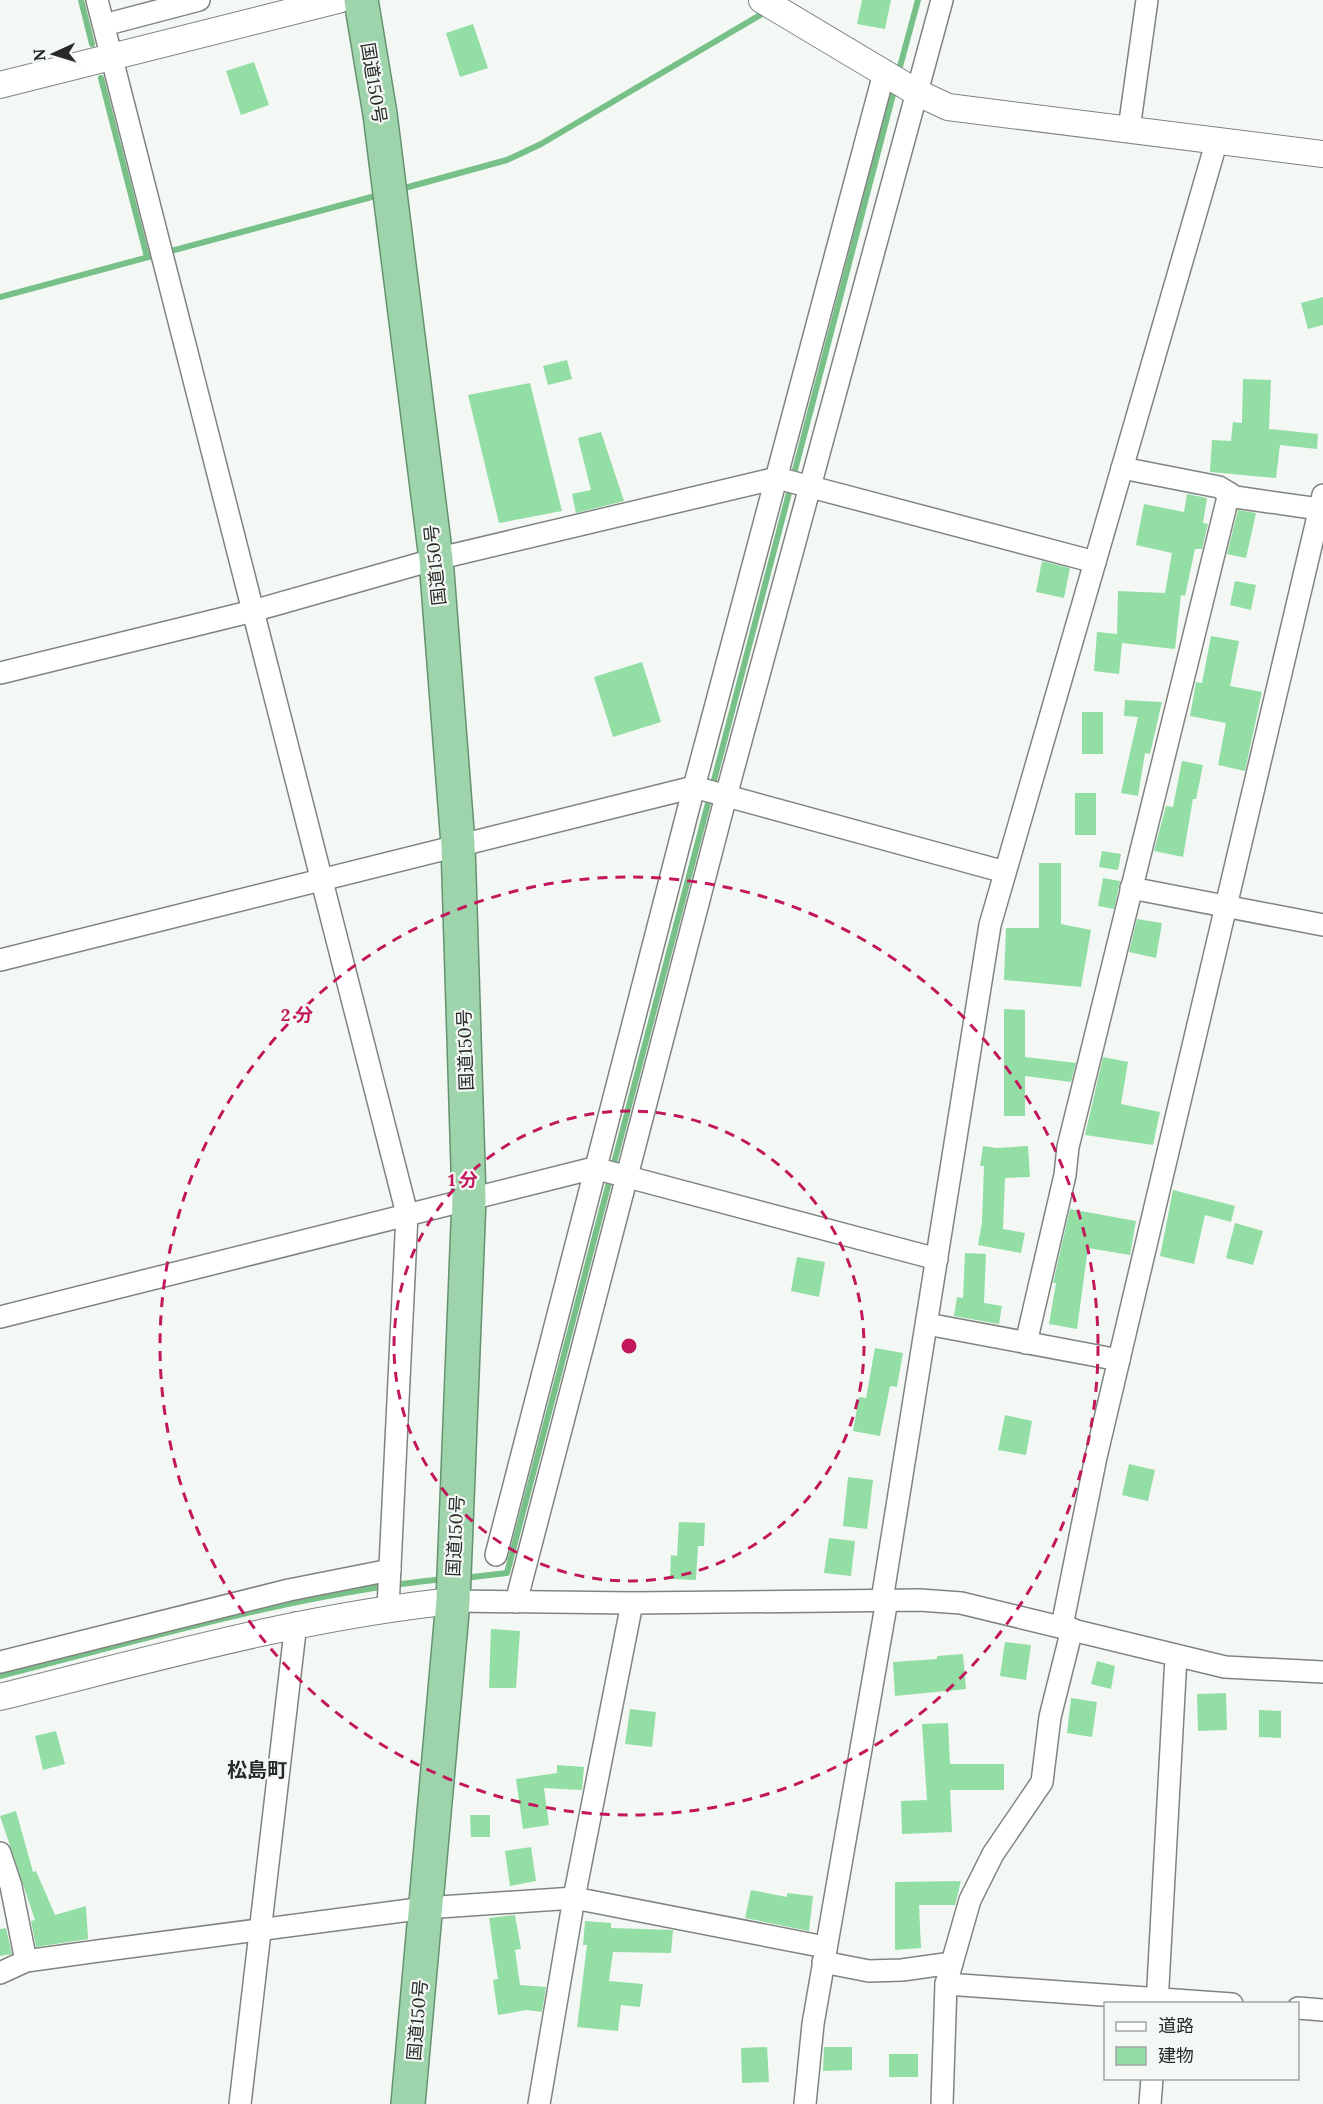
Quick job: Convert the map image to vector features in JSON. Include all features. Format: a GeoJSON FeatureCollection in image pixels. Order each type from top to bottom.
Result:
{"type":"FeatureCollection","features":[{"type":"Feature","properties":{"kind":"highway","name":"国道150号"},"geometry":{"type":"LineString","coordinates":[[361,0],[380,114],[436,558],[458,844],[469,1199],[453,1601],[408,2104]]}},
{"type":"Feature","properties":{"kind":"street"},"geometry":{"type":"LineString","coordinates":[[97,0],[146,184],[406,1214],[388,1608]]}},
{"type":"Feature","properties":{"kind":"street"},"geometry":{"type":"LineString","coordinates":[[104,25],[199,0]]}},
{"type":"Feature","properties":{"kind":"street"},"geometry":{"type":"LineString","coordinates":[[0,85],[338,0]]}},
{"type":"Feature","properties":{"kind":"street"},"geometry":{"type":"LineString","coordinates":[[762,0],[916,92],[948,107],[1323,154]]}},
{"type":"Feature","properties":{"kind":"street"},"geometry":{"type":"LineString","coordinates":[[516,1602],[726,796],[942,0]]}},
{"type":"Feature","properties":{"kind":"street"},"geometry":{"type":"LineString","coordinates":[[1129,129],[1147,0]]}},
{"type":"Feature","properties":{"kind":"street"},"geometry":{"type":"LineString","coordinates":[[496,1555],[594,1168],[884,73]]}},
{"type":"Feature","properties":{"kind":"street"},"geometry":{"type":"LineString","coordinates":[[805,2104],[813,2024],[824,1954],[844,1856],[984,954],[1005,872],[1217,140]]}},
{"type":"Feature","properties":{"kind":"street"},"geometry":{"type":"LineString","coordinates":[[942,2104],[946,1984],[970,1900],[993,1854],[1042,1782],[1050,1717],[1096,1456],[1321,502],[1235,497],[1219,487],[1122,468]]}},
{"type":"Feature","properties":{"kind":"street"},"geometry":{"type":"LineString","coordinates":[[0,673],[253,611],[436,558],[777,478],[876,502],[1095,562]]}},
{"type":"Feature","properties":{"kind":"street"},"geometry":{"type":"LineString","coordinates":[[1026,1343],[1065,1175],[1068,1146],[1229,493]]}},
{"type":"Feature","properties":{"kind":"street"},"geometry":{"type":"LineString","coordinates":[[0,960],[321,878],[694,787],[1005,872]]}},
{"type":"Feature","properties":{"kind":"street"},"geometry":{"type":"LineString","coordinates":[[1131,888],[1226,904],[1323,925]]}},
{"type":"Feature","properties":{"kind":"street"},"geometry":{"type":"LineString","coordinates":[[0,1317],[594,1168],[937,1259]]}},
{"type":"Feature","properties":{"kind":"street"},"geometry":{"type":"LineString","coordinates":[[927,1324],[1119,1360]]}},
{"type":"Feature","properties":{"kind":"street"},"geometry":{"type":"LineString","coordinates":[[515,1478],[546,1486]]}},
{"type":"Feature","properties":{"kind":"street"},"geometry":{"type":"LineString","coordinates":[[0,1662],[289,1590],[390,1570]]}},
{"type":"Feature","properties":{"kind":"street"},"geometry":{"type":"LineString","coordinates":[[0,1697],[297,1623],[388,1608],[453,1601],[632,1603],[884,1600],[961,1604],[1067,1627],[1176,1657],[1225,1667],[1323,1672]]}},
{"type":"Feature","properties":{"kind":"street"},"geometry":{"type":"LineString","coordinates":[[539,2104],[574,1898],[632,1603]]}},
{"type":"Feature","properties":{"kind":"street"},"geometry":{"type":"LineString","coordinates":[[240,2104],[297,1623]]}},
{"type":"Feature","properties":{"kind":"street"},"geometry":{"type":"LineString","coordinates":[[1157,2001],[1176,1657]]}},
{"type":"Feature","properties":{"kind":"street"},"geometry":{"type":"LineString","coordinates":[[0,1853],[11,1886],[26,1961]]}},
{"type":"Feature","properties":{"kind":"street"},"geometry":{"type":"LineString","coordinates":[[0,1973],[26,1961],[425,1908],[574,1898],[824,1954],[869,1971],[952,1964]]}},
{"type":"Feature","properties":{"kind":"street"},"geometry":{"type":"LineString","coordinates":[[946,1984],[1182,2002]]}},
{"type":"Feature","properties":{"kind":"street"},"geometry":{"type":"LineString","coordinates":[[1299,2008],[1323,2010]]}},
{"type":"Feature","properties":{"kind":"street"},"geometry":{"type":"LineString","coordinates":[[1150,2104],[1152,2080]]}},
{"type":"Feature","properties":{"kind":"building"},"geometry":{"type":"Polygon","coordinates":[[[862,0],[891,0],[885,29],[857,24],[862,0]]]}},
{"type":"Feature","properties":{"kind":"building"},"geometry":{"type":"Polygon","coordinates":[[[473,24],[488,68],[460,77],[446,33],[473,24]]]}},
{"type":"Feature","properties":{"kind":"building"},"geometry":{"type":"Polygon","coordinates":[[[254,62],[269,105],[241,115],[226,71],[254,62]]]}},
{"type":"Feature","properties":{"kind":"building"},"geometry":{"type":"Polygon","coordinates":[[[1323,297],[1323,325],[1308,329],[1301,303],[1323,297]]]}},
{"type":"Feature","properties":{"kind":"building"},"geometry":{"type":"Polygon","coordinates":[[[567,360],[572,379],[548,385],[543,366],[567,360]]]}},
{"type":"Feature","properties":{"kind":"building"},"geometry":{"type":"Polygon","coordinates":[[[1243,379],[1271,380],[1269,429],[1318,434],[1317,449],[1280,445],[1276,478],[1210,472],[1212,440],[1231,441],[1233,422],[1242,423],[1243,379]]]}},
{"type":"Feature","properties":{"kind":"building"},"geometry":{"type":"Polygon","coordinates":[[[530,383],[562,511],[499,523],[468,395],[530,383]]]}},
{"type":"Feature","properties":{"kind":"building"},"geometry":{"type":"Polygon","coordinates":[[[601,432],[624,501],[576,513],[572,494],[591,490],[578,438],[601,432]]]}},
{"type":"Feature","properties":{"kind":"building"},"geometry":{"type":"Polygon","coordinates":[[[1187,494],[1207,498],[1203,523],[1208,524],[1202,549],[1195,549],[1185,596],[1181,595],[1175,649],[1122,643],[1119,674],[1094,671],[1097,632],[1117,634],[1118,591],[1165,593],[1172,553],[1136,545],[1144,504],[1184,512],[1187,494]]]}},
{"type":"Feature","properties":{"kind":"building"},"geometry":{"type":"Polygon","coordinates":[[[1238,510],[1256,513],[1246,558],[1227,554],[1238,510]]]}},
{"type":"Feature","properties":{"kind":"building"},"geometry":{"type":"Polygon","coordinates":[[[1042,561],[1070,568],[1064,598],[1036,592],[1042,561]]]}},
{"type":"Feature","properties":{"kind":"building"},"geometry":{"type":"Polygon","coordinates":[[[1235,581],[1256,585],[1251,610],[1230,605],[1235,581]]]}},
{"type":"Feature","properties":{"kind":"building"},"geometry":{"type":"Polygon","coordinates":[[[1211,636],[1239,641],[1230,686],[1262,692],[1245,771],[1218,765],[1226,723],[1190,716],[1196,682],[1202,683],[1211,636]]]}},
{"type":"Feature","properties":{"kind":"building"},"geometry":{"type":"Polygon","coordinates":[[[642,662],[661,722],[613,737],[594,677],[642,662]]]}},
{"type":"Feature","properties":{"kind":"building"},"geometry":{"type":"Polygon","coordinates":[[[1125,700],[1162,702],[1150,754],[1145,753],[1138,796],[1121,793],[1138,717],[1124,716],[1125,700]]]}},
{"type":"Feature","properties":{"kind":"building"},"geometry":{"type":"Polygon","coordinates":[[[1082,712],[1103,712],[1103,754],[1082,754],[1082,712]]]}},
{"type":"Feature","properties":{"kind":"building"},"geometry":{"type":"Polygon","coordinates":[[[1182,761],[1203,765],[1196,799],[1193,799],[1183,857],[1154,851],[1166,806],[1173,807],[1182,761]]]}},
{"type":"Feature","properties":{"kind":"building"},"geometry":{"type":"Polygon","coordinates":[[[1075,793],[1096,793],[1096,835],[1075,835],[1075,793]]]}},
{"type":"Feature","properties":{"kind":"building"},"geometry":{"type":"Polygon","coordinates":[[[1102,851],[1121,854],[1118,870],[1099,867],[1102,851]]]}},
{"type":"Feature","properties":{"kind":"building"},"geometry":{"type":"Polygon","coordinates":[[[1039,863],[1061,863],[1061,924],[1091,930],[1081,987],[1004,980],[1006,928],[1039,928],[1039,863]]]}},
{"type":"Feature","properties":{"kind":"building"},"geometry":{"type":"Polygon","coordinates":[[[1103,878],[1120,881],[1114,909],[1098,906],[1103,878]]]}},
{"type":"Feature","properties":{"kind":"building"},"geometry":{"type":"Polygon","coordinates":[[[1137,919],[1162,923],[1156,958],[1129,952],[1137,919]]]}},
{"type":"Feature","properties":{"kind":"building"},"geometry":{"type":"Polygon","coordinates":[[[1004,1009],[1025,1010],[1025,1057],[1076,1063],[1071,1082],[1025,1076],[1025,1116],[1004,1116],[1004,1009]]]}},
{"type":"Feature","properties":{"kind":"building"},"geometry":{"type":"Polygon","coordinates":[[[1103,1057],[1128,1062],[1121,1104],[1160,1112],[1153,1145],[1085,1135],[1103,1057]]]}},
{"type":"Feature","properties":{"kind":"building"},"geometry":{"type":"Polygon","coordinates":[[[983,1146],[996,1148],[1028,1146],[1030,1177],[1005,1178],[1003,1229],[1025,1233],[1021,1253],[978,1245],[982,1222],[984,1166],[980,1166],[983,1146]]]}},
{"type":"Feature","properties":{"kind":"building"},"geometry":{"type":"Polygon","coordinates":[[[1173,1190],[1235,1206],[1231,1222],[1205,1215],[1194,1264],[1160,1256],[1173,1190]]]}},
{"type":"Feature","properties":{"kind":"building"},"geometry":{"type":"Polygon","coordinates":[[[1070,1209],[1136,1221],[1130,1255],[1088,1248],[1077,1329],[1049,1324],[1056,1283],[1053,1283],[1070,1209]]]}},
{"type":"Feature","properties":{"kind":"building"},"geometry":{"type":"Polygon","coordinates":[[[1235,1223],[1263,1231],[1253,1265],[1226,1258],[1235,1223]]]}},
{"type":"Feature","properties":{"kind":"building"},"geometry":{"type":"Polygon","coordinates":[[[965,1253],[986,1254],[984,1303],[1002,1306],[999,1324],[954,1316],[957,1297],[963,1298],[965,1253]]]}},
{"type":"Feature","properties":{"kind":"building"},"geometry":{"type":"Polygon","coordinates":[[[797,1257],[825,1262],[819,1297],[791,1291],[797,1257]]]}},
{"type":"Feature","properties":{"kind":"building"},"geometry":{"type":"Polygon","coordinates":[[[875,1348],[903,1353],[897,1387],[890,1386],[880,1436],[853,1431],[859,1397],[866,1398],[875,1348]]]}},
{"type":"Feature","properties":{"kind":"building"},"geometry":{"type":"Polygon","coordinates":[[[1005,1415],[1032,1421],[1026,1455],[998,1450],[1005,1415]]]}},
{"type":"Feature","properties":{"kind":"building"},"geometry":{"type":"Polygon","coordinates":[[[1129,1464],[1155,1470],[1148,1501],[1122,1495],[1129,1464]]]}},
{"type":"Feature","properties":{"kind":"building"},"geometry":{"type":"Polygon","coordinates":[[[848,1477],[873,1480],[867,1529],[843,1526],[848,1477]]]}},
{"type":"Feature","properties":{"kind":"building"},"geometry":{"type":"Polygon","coordinates":[[[679,1522],[705,1523],[704,1546],[698,1546],[696,1580],[670,1579],[671,1555],[677,1556],[679,1522]]]}},
{"type":"Feature","properties":{"kind":"building"},"geometry":{"type":"Polygon","coordinates":[[[829,1538],[855,1541],[851,1576],[824,1573],[829,1538]]]}},
{"type":"Feature","properties":{"kind":"building"},"geometry":{"type":"Polygon","coordinates":[[[491,1629],[520,1631],[516,1688],[489,1688],[491,1629]]]}},
{"type":"Feature","properties":{"kind":"building"},"geometry":{"type":"Polygon","coordinates":[[[1005,1642],[1031,1645],[1026,1680],[1000,1676],[1005,1642]]]}},
{"type":"Feature","properties":{"kind":"building"},"geometry":{"type":"Polygon","coordinates":[[[963,1654],[966,1689],[895,1696],[893,1662],[937,1659],[937,1656],[963,1654]]]}},
{"type":"Feature","properties":{"kind":"building"},"geometry":{"type":"Polygon","coordinates":[[[1097,1661],[1115,1666],[1111,1689],[1091,1684],[1097,1661]]]}},
{"type":"Feature","properties":{"kind":"building"},"geometry":{"type":"Polygon","coordinates":[[[1226,1693],[1227,1730],[1198,1731],[1197,1694],[1226,1693]]]}},
{"type":"Feature","properties":{"kind":"building"},"geometry":{"type":"Polygon","coordinates":[[[1071,1698],[1097,1702],[1092,1737],[1067,1733],[1071,1698]]]}},
{"type":"Feature","properties":{"kind":"building"},"geometry":{"type":"Polygon","coordinates":[[[630,1709],[656,1712],[652,1747],[625,1744],[630,1709]]]}},
{"type":"Feature","properties":{"kind":"building"},"geometry":{"type":"Polygon","coordinates":[[[1259,1710],[1281,1711],[1281,1738],[1259,1737],[1259,1710]]]}},
{"type":"Feature","properties":{"kind":"building"},"geometry":{"type":"Polygon","coordinates":[[[948,1723],[950,1764],[1004,1764],[1004,1790],[950,1790],[952,1832],[902,1834],[901,1801],[927,1800],[922,1724],[948,1723]]]}},
{"type":"Feature","properties":{"kind":"building"},"geometry":{"type":"Polygon","coordinates":[[[56,1731],[65,1764],[43,1770],[35,1736],[56,1731]]]}},
{"type":"Feature","properties":{"kind":"building"},"geometry":{"type":"Polygon","coordinates":[[[557,1765],[584,1767],[582,1790],[544,1788],[549,1825],[523,1829],[516,1779],[557,1773],[557,1765]]]}},
{"type":"Feature","properties":{"kind":"building"},"geometry":{"type":"Polygon","coordinates":[[[16,1811],[33,1872],[36,1871],[55,1915],[86,1906],[88,1939],[36,1947],[31,1921],[35,1920],[0,1816],[16,1811]]]}},
{"type":"Feature","properties":{"kind":"building"},"geometry":{"type":"Polygon","coordinates":[[[470,1815],[490,1815],[490,1837],[471,1837],[470,1815]]]}},
{"type":"Feature","properties":{"kind":"building"},"geometry":{"type":"Polygon","coordinates":[[[531,1847],[536,1881],[510,1886],[505,1851],[531,1847]]]}},
{"type":"Feature","properties":{"kind":"building"},"geometry":{"type":"Polygon","coordinates":[[[961,1881],[955,1905],[919,1905],[921,1948],[895,1950],[895,1882],[961,1881]]]}},
{"type":"Feature","properties":{"kind":"building"},"geometry":{"type":"Polygon","coordinates":[[[751,1890],[787,1897],[787,1893],[813,1896],[809,1931],[745,1918],[751,1890]]]}},
{"type":"Feature","properties":{"kind":"building"},"geometry":{"type":"Polygon","coordinates":[[[515,1915],[521,1949],[515,1950],[520,1985],[546,1987],[542,2012],[527,2010],[498,2015],[493,1980],[498,1979],[489,1918],[515,1915]]]}},
{"type":"Feature","properties":{"kind":"building"},"geometry":{"type":"Polygon","coordinates":[[[585,1921],[611,1923],[611,1928],[673,1930],[671,1953],[613,1952],[609,1981],[643,1984],[640,2007],[621,2005],[618,2031],[577,2027],[587,1945],[583,1945],[585,1921]]]}},
{"type":"Feature","properties":{"kind":"building"},"geometry":{"type":"Polygon","coordinates":[[[6,1928],[12,1954],[0,1956],[0,1929],[6,1928]]]}},
{"type":"Feature","properties":{"kind":"building"},"geometry":{"type":"Polygon","coordinates":[[[767,2047],[769,2082],[742,2083],[741,2048],[767,2047]]]}},
{"type":"Feature","properties":{"kind":"building"},"geometry":{"type":"Polygon","coordinates":[[[824,2047],[852,2047],[852,2070],[823,2071],[824,2047]]]}},
{"type":"Feature","properties":{"kind":"building"},"geometry":{"type":"Polygon","coordinates":[[[889,2054],[918,2054],[918,2077],[889,2077],[889,2054]]]}},
{"type":"Feature","properties":{"kind":"waterway"},"geometry":{"type":"LineString","coordinates":[[81,0],[92,44]]}},
{"type":"Feature","properties":{"kind":"waterway"},"geometry":{"type":"LineString","coordinates":[[898,74],[918,0]]}},
{"type":"Feature","properties":{"kind":"waterway"},"geometry":{"type":"LineString","coordinates":[[401,189],[507,160],[541,144],[767,11]]}},
{"type":"Feature","properties":{"kind":"waterway"},"geometry":{"type":"LineString","coordinates":[[101,78],[147,257]]}},
{"type":"Feature","properties":{"kind":"waterway"},"geometry":{"type":"LineString","coordinates":[[464,1578],[507,1573],[895,87]]}},
{"type":"Feature","properties":{"kind":"waterway"},"geometry":{"type":"LineString","coordinates":[[0,297],[379,195]]}},
{"type":"Feature","properties":{"kind":"waterway"},"geometry":{"type":"LineString","coordinates":[[0,1676],[220,1619],[332,1595],[444,1579]]}},
{"type":"Feature","properties":{"kind":"district","name":"松島町"},"geometry":{"type":"Point","coordinates":[257,1769]}}]}
